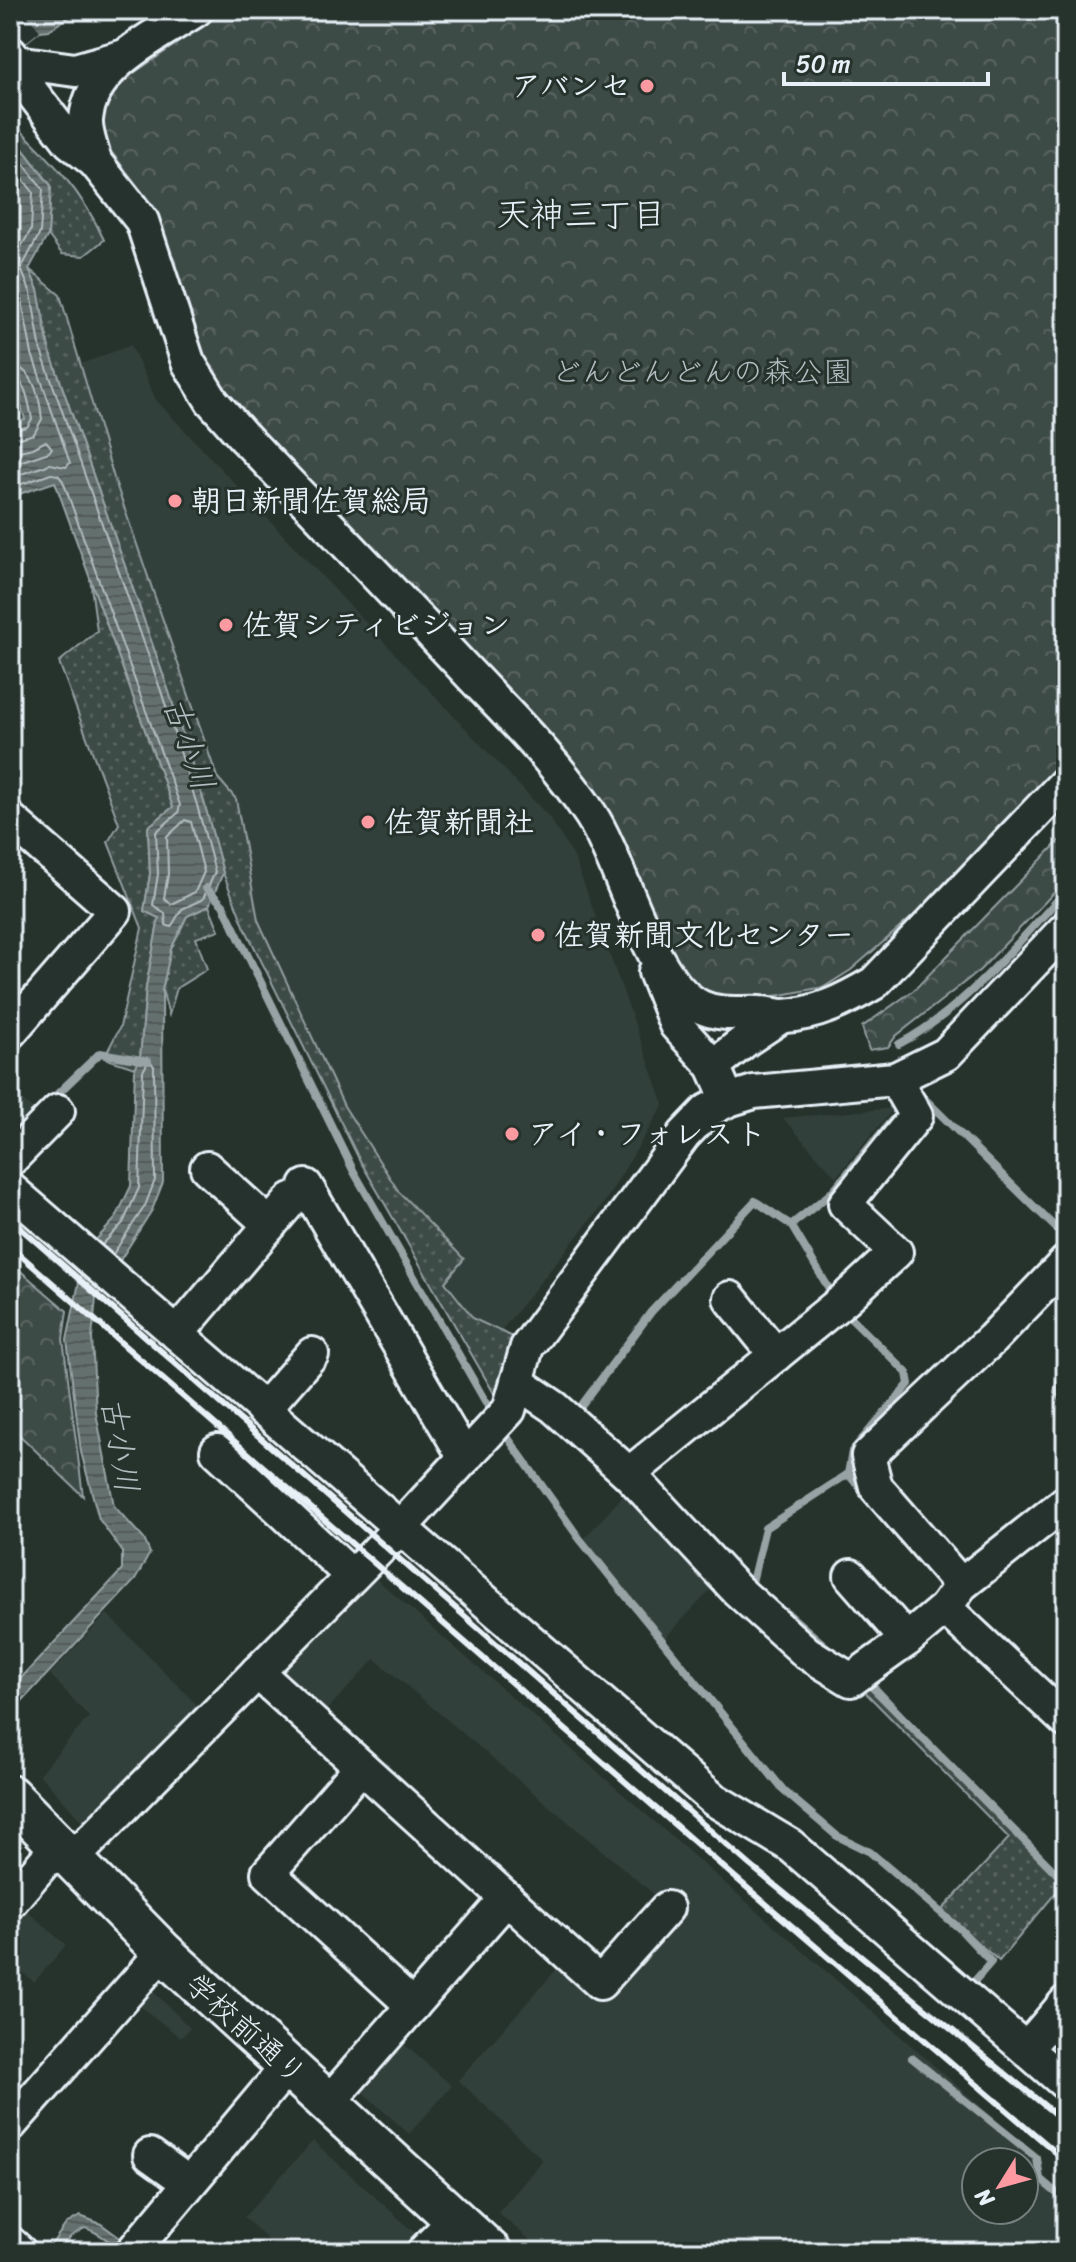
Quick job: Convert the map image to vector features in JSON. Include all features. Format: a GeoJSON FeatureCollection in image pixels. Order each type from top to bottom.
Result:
{"type":"FeatureCollection","features":[{"type":"Feature","properties":{"kind":"main road","name":"学校前通り"},"geometry":{"type":"LineString","coordinates":[[10,1796],[163,1952],[491,2252]]}},
{"type":"Feature","properties":{"kind":"street"},"geometry":{"type":"LineString","coordinates":[[95,162],[85,121],[90,101],[102,78],[128,55],[196,10]]}},
{"type":"Feature","properties":{"kind":"street"},"geometry":{"type":"LineString","coordinates":[[128,55],[75,70],[14,58],[17,73],[70,142],[95,162],[142,221],[188,362],[212,401],[520,727],[577,792],[605,837],[654,957],[698,1006],[724,1015],[761,1013],[782,1016],[821,1010],[843,1002],[874,983],[1066,782]]}},
{"type":"Feature","properties":{"kind":"street"},"geometry":{"type":"LineString","coordinates":[[10,819],[115,911],[14,1019]]}},
{"type":"Feature","properties":{"kind":"street"},"geometry":{"type":"LineString","coordinates":[[10,1902],[257,1672],[399,1529],[509,1410],[527,1347],[684,1135],[707,1111],[754,1092],[895,1079],[946,1054],[1066,928]]}},
{"type":"Feature","properties":{"kind":"street"},"geometry":{"type":"LineString","coordinates":[[654,957],[655,974],[676,1025],[713,1066],[728,1100]]}},
{"type":"Feature","properties":{"kind":"street"},"geometry":{"type":"LineString","coordinates":[[713,1066],[782,1016]]}},
{"type":"Feature","properties":{"kind":"street"},"geometry":{"type":"LineString","coordinates":[[629,1474],[838,1304],[896,1252],[845,1204],[916,1116],[895,1079]]}},
{"type":"Feature","properties":{"kind":"street"},"geometry":{"type":"LineString","coordinates":[[10,1160],[58,1111]]}},
{"type":"Feature","properties":{"kind":"street"},"geometry":{"type":"LineString","coordinates":[[207,1168],[270,1225]]}},
{"type":"Feature","properties":{"kind":"street"},"geometry":{"type":"LineString","coordinates":[[10,1189],[713,1799],[791,1846],[1066,2084]]}},
{"type":"Feature","properties":{"kind":"street"},"geometry":{"type":"LineString","coordinates":[[177,1334],[299,1193],[465,1458]]}},
{"type":"Feature","properties":{"kind":"street"},"geometry":{"type":"LineString","coordinates":[[1065,1265],[981,1350],[868,1456],[876,1487],[953,1597],[1066,1721]]}},
{"type":"Feature","properties":{"kind":"street"},"geometry":{"type":"LineString","coordinates":[[730,1298],[776,1355]]}},
{"type":"Feature","properties":{"kind":"street"},"geometry":{"type":"LineString","coordinates":[[263,1410],[312,1354]]}},
{"type":"Feature","properties":{"kind":"street"},"geometry":{"type":"LineString","coordinates":[[517,1382],[554,1407],[629,1474],[737,1590],[807,1653],[851,1680],[907,1640],[1066,1502]]}},
{"type":"Feature","properties":{"kind":"street"},"geometry":{"type":"LineString","coordinates":[[217,1451],[352,1576]]}},
{"type":"Feature","properties":{"kind":"street"},"geometry":{"type":"LineString","coordinates":[[851,1576],[907,1640]]}},
{"type":"Feature","properties":{"kind":"street"},"geometry":{"type":"LineString","coordinates":[[257,1672],[600,1983],[667,1908]]}},
{"type":"Feature","properties":{"kind":"street"},"geometry":{"type":"LineString","coordinates":[[361,1767],[268,1873],[413,2006]]}},
{"type":"Feature","properties":{"kind":"street"},"geometry":{"type":"LineString","coordinates":[[328,2103],[507,1898]]}},
{"type":"Feature","properties":{"kind":"street"},"geometry":{"type":"LineString","coordinates":[[10,2125],[163,1952]]}},
{"type":"Feature","properties":{"kind":"street"},"geometry":{"type":"LineString","coordinates":[[1026,2049],[1066,2002]]}},
{"type":"Feature","properties":{"kind":"street"},"geometry":{"type":"LineString","coordinates":[[135,2247],[288,2066]]}},
{"type":"Feature","properties":{"kind":"street"},"geometry":{"type":"LineString","coordinates":[[150,2155],[189,2183]]}},
{"type":"Feature","properties":{"kind":"street"},"geometry":{"type":"LineString","coordinates":[[423,2252],[455,2220]]}},
{"type":"Feature","properties":{"kind":"street"},"geometry":{"type":"LineString","coordinates":[[10,2243],[20,2252]]}},
{"type":"Feature","properties":{"kind":"shaded area"},"geometry":{"type":"Polygon","coordinates":[[[131,345],[156,400],[550,818],[574,857],[664,1104],[604,1203],[500,1332],[474,1319],[444,1282],[463,1258],[399,1192],[344,1106],[258,920],[236,799],[217,777],[114,478],[81,364],[131,345]]]}},
{"type":"Feature","properties":{"kind":"shaded area"},"geometry":{"type":"Polygon","coordinates":[[[10,1089],[43,1119],[10,1149],[10,1089]]]}},
{"type":"Feature","properties":{"kind":"shaded area"},"geometry":{"type":"Polygon","coordinates":[[[894,1108],[836,1177],[783,1118],[894,1108]]]}},
{"type":"Feature","properties":{"kind":"shaded area"},"geometry":{"type":"Polygon","coordinates":[[[633,1485],[721,1579],[662,1641],[583,1540],[633,1485]]]}},
{"type":"Feature","properties":{"kind":"shaded area"},"geometry":{"type":"Polygon","coordinates":[[[373,1576],[1026,2146],[960,2146],[960,2226],[1040,2226],[1040,2158],[1042,2178],[1066,2198],[1066,2252],[544,2252],[498,2213],[543,2160],[458,2080],[557,1969],[594,2001],[676,1913],[375,1659],[323,1714],[278,1672],[373,1576]]]}},
{"type":"Feature","properties":{"kind":"shaded area"},"geometry":{"type":"Polygon","coordinates":[[[107,1614],[202,1710],[87,1827],[39,1774],[89,1717],[50,1674],[107,1614]]]}},
{"type":"Feature","properties":{"kind":"shaded area"},"geometry":{"type":"Polygon","coordinates":[[[20,1905],[66,1945],[34,1982],[10,1961],[10,1916],[20,1905]]]}},
{"type":"Feature","properties":{"kind":"shaded area"},"geometry":{"type":"Polygon","coordinates":[[[145,1983],[190,2028],[181,2038],[132,2000],[145,1983]]]}},
{"type":"Feature","properties":{"kind":"shaded area"},"geometry":{"type":"Polygon","coordinates":[[[397,2038],[452,2086],[409,2134],[356,2086],[397,2038]]]}},
{"type":"Feature","properties":{"kind":"shaded area"},"geometry":{"type":"Polygon","coordinates":[[[313,2141],[424,2241],[414,2252],[280,2252],[244,2217],[313,2141]]]}},
{"type":"Feature","properties":{"kind":"green space","name":"どんどんどんの森公園"},"geometry":{"type":"Polygon","coordinates":[[[226,10],[1066,10],[1066,759],[927,904],[851,970],[824,987],[743,1000],[714,996],[685,977],[667,949],[611,819],[253,429],[203,360],[146,197],[96,132],[106,92],[226,10]]]}},
{"type":"Feature","properties":{"kind":"green space"},"geometry":{"type":"Polygon","coordinates":[[[10,120],[38,147],[86,206],[104,240],[84,256],[62,254],[48,235],[51,185],[10,132],[10,120]]]}},
{"type":"Feature","properties":{"kind":"green space"},"geometry":{"type":"Polygon","coordinates":[[[29,269],[60,295],[114,478],[217,777],[236,799],[258,920],[344,1106],[399,1192],[464,1259],[445,1282],[474,1319],[515,1338],[495,1395],[359,1159],[245,928],[223,873],[169,692],[49,349],[38,290],[29,269]]]}},
{"type":"Feature","properties":{"kind":"green space"},"geometry":{"type":"Polygon","coordinates":[[[90,578],[173,807],[148,827],[150,874],[144,911],[159,918],[146,987],[140,1060],[135,1068],[104,1058],[120,1027],[142,928],[108,842],[119,824],[59,662],[97,631],[90,578]]]}},
{"type":"Feature","properties":{"kind":"green space"},"geometry":{"type":"Polygon","coordinates":[[[1066,834],[1066,880],[980,970],[896,1036],[888,1047],[869,1050],[862,1027],[914,990],[1066,834]]]}},
{"type":"Feature","properties":{"kind":"green space"},"geometry":{"type":"Polygon","coordinates":[[[209,906],[219,930],[196,938],[207,969],[177,988],[169,1015],[162,990],[171,949],[187,916],[209,906]]]}},
{"type":"Feature","properties":{"kind":"green space"},"geometry":{"type":"Polygon","coordinates":[[[10,1262],[67,1311],[63,1339],[83,1496],[10,1426],[10,1262]]]}},
{"type":"Feature","properties":{"kind":"green space"},"geometry":{"type":"Polygon","coordinates":[[[870,1679],[978,1793],[1066,1879],[1066,1898],[1058,1890],[999,1961],[941,1911],[1009,1838],[860,1687],[870,1679]]]}},
{"type":"Feature","properties":{"kind":"water"},"geometry":{"type":"Polygon","coordinates":[[[11,10],[79,10],[49,30],[40,31],[10,55],[11,10]]]}},
{"type":"Feature","properties":{"kind":"water"},"geometry":{"type":"Polygon","coordinates":[[[10,132],[51,186],[48,235],[29,269],[38,290],[49,349],[169,692],[223,873],[209,906],[187,916],[171,949],[162,990],[163,1182],[152,1210],[96,1298],[92,1338],[96,1413],[114,1506],[144,1539],[150,1553],[135,1580],[10,1714],[10,1690],[122,1570],[122,1551],[99,1519],[81,1452],[67,1340],[81,1273],[94,1242],[116,1218],[131,1186],[135,1068],[140,1060],[146,987],[159,918],[144,911],[150,874],[148,827],[173,807],[55,482],[10,497],[10,424],[25,419],[10,372],[10,132]]]}},
{"type":"Feature","properties":{"kind":"water"},"geometry":{"type":"Polygon","coordinates":[[[80,2216],[101,2224],[139,2252],[123,2249],[85,2228],[71,2236],[59,2252],[46,2252],[66,2224],[80,2216]]]}},
{"type":"Feature","properties":{"kind":"pier"},"geometry":{"type":"Polygon","coordinates":[[[23,10],[40,31],[10,55],[10,11],[23,10]]]}},
{"type":"Feature","properties":{"kind":"waterway"},"geometry":{"type":"LineString","coordinates":[[206,888],[223,905],[354,1172],[488,1406]]}},
{"type":"Feature","properties":{"kind":"waterway"},"geometry":{"type":"LineString","coordinates":[[899,1044],[923,1030],[967,995],[1066,891]]}},
{"type":"Feature","properties":{"kind":"waterway"},"geometry":{"type":"LineString","coordinates":[[48,1103],[100,1053],[148,1061]]}},
{"type":"Feature","properties":{"kind":"waterway"},"geometry":{"type":"LineString","coordinates":[[924,1098],[1066,1238]]}},
{"type":"Feature","properties":{"kind":"waterway"},"geometry":{"type":"LineString","coordinates":[[791,1225],[830,1194],[892,1120]]}},
{"type":"Feature","properties":{"kind":"waterway"},"geometry":{"type":"LineString","coordinates":[[586,1416],[579,1409],[651,1312],[755,1201],[791,1225],[834,1297]]}},
{"type":"Feature","properties":{"kind":"waterway"},"geometry":{"type":"LineString","coordinates":[[841,1308],[907,1373],[909,1384],[852,1451],[848,1474],[864,1492]]}},
{"type":"Feature","properties":{"kind":"waterway"},"geometry":{"type":"LineString","coordinates":[[1066,1356],[1057,1392],[1066,1402]]}},
{"type":"Feature","properties":{"kind":"waterway"},"geometry":{"type":"LineString","coordinates":[[508,1438],[579,1538],[784,1791],[837,1836],[870,1852],[960,1929],[991,1962],[972,1984]]}},
{"type":"Feature","properties":{"kind":"waterway"},"geometry":{"type":"LineString","coordinates":[[752,1582],[765,1528],[848,1474]]}},
{"type":"Feature","properties":{"kind":"waterway"},"geometry":{"type":"LineString","coordinates":[[786,1612],[830,1650]]}},
{"type":"Feature","properties":{"kind":"waterway"},"geometry":{"type":"LineString","coordinates":[[867,1682],[1066,1883]]}},
{"type":"Feature","properties":{"kind":"waterway"},"geometry":{"type":"LineString","coordinates":[[912,2058],[1037,2158],[1040,2179],[1066,2201]]}},
{"type":"Feature","properties":{"kind":"railway"},"geometry":{"type":"LineString","coordinates":[[10,1219],[751,1866],[1066,2123]]}},
{"type":"Feature","properties":{"kind":"railway"},"geometry":{"type":"LineString","coordinates":[[10,1246],[1066,2161]]}},
{"type":"Feature","properties":{"kind":"place","name":"アバンセ"},"geometry":{"type":"Point","coordinates":[647,86]}},
{"type":"Feature","properties":{"kind":"place","name":"朝日新聞佐賀総局"},"geometry":{"type":"Point","coordinates":[175,501]}},
{"type":"Feature","properties":{"kind":"place","name":"佐賀シティビジョン"},"geometry":{"type":"Point","coordinates":[226,625]}},
{"type":"Feature","properties":{"kind":"place","name":"佐賀新聞社"},"geometry":{"type":"Point","coordinates":[368,822]}},
{"type":"Feature","properties":{"kind":"place","name":"佐賀新聞文化センター"},"geometry":{"type":"Point","coordinates":[538,935]}},
{"type":"Feature","properties":{"kind":"place","name":"アイ・フォレスト"},"geometry":{"type":"Point","coordinates":[512,1134]}},
{"type":"Feature","properties":{"kind":"district","name":"天神三丁目"},"geometry":{"type":"Point","coordinates":[581,215]}},
{"type":"Feature","properties":{"kind":"water label","name":"古小川"},"geometry":{"type":"Point","coordinates":[189,744]}},
{"type":"Feature","properties":{"kind":"water label","name":"古小川"},"geometry":{"type":"Point","coordinates":[120,1445]}}]}
